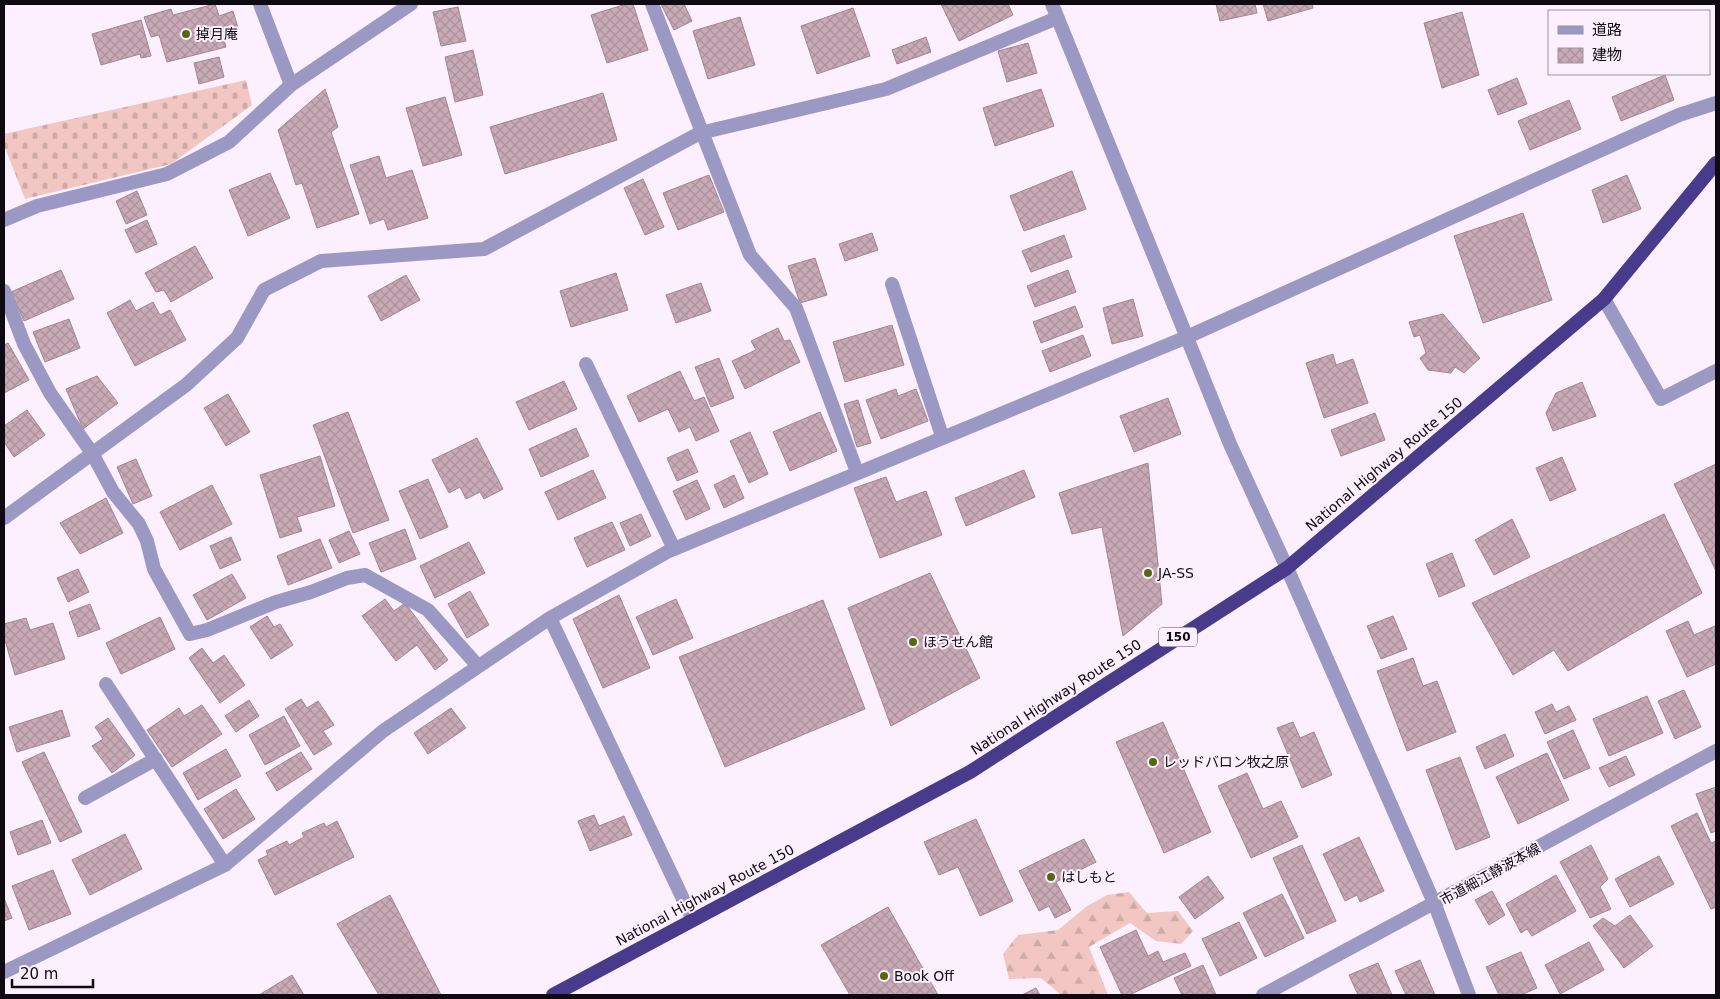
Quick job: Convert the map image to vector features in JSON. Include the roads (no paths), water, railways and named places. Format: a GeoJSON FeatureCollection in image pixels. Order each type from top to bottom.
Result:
{"type":"FeatureCollection","features":[{"type":"Feature","properties":{"kind":"highway","name":"National Highway Route 150"},"geometry":{"type":"LineString","coordinates":[[553,995],[970,772],[1287,568],[1604,299],[1716,163]]}},
{"type":"Feature","properties":{"kind":"street"},"geometry":{"type":"LineString","coordinates":[[260,4],[291,85]]}},
{"type":"Feature","properties":{"kind":"street"},"geometry":{"type":"LineString","coordinates":[[4,220],[36,206],[167,174],[229,142],[291,85],[411,4]]}},
{"type":"Feature","properties":{"kind":"street"},"geometry":{"type":"LineString","coordinates":[[652,4],[700,133],[750,255],[796,308],[857,472]]}},
{"type":"Feature","properties":{"kind":"street"},"geometry":{"type":"LineString","coordinates":[[1052,4],[1230,444],[1287,568],[1435,904],[1469,995]]}},
{"type":"Feature","properties":{"kind":"street"},"geometry":{"type":"LineString","coordinates":[[4,518],[186,385],[237,338],[264,290],[321,261],[484,249],[700,133],[886,89],[1058,18]]}},
{"type":"Feature","properties":{"kind":"street"},"geometry":{"type":"LineString","coordinates":[[4,972],[225,865],[383,731],[550,618],[674,549],[942,436],[1070,387],[1187,337],[1679,115],[1716,104]]}},
{"type":"Feature","properties":{"kind":"street"},"geometry":{"type":"LineString","coordinates":[[892,284],[942,436]]}},
{"type":"Feature","properties":{"kind":"street"},"geometry":{"type":"LineString","coordinates":[[4,291],[24,344],[50,393],[92,453],[113,492],[139,524],[147,541],[154,569],[190,634],[207,630],[276,602],[311,592],[347,578],[365,575],[428,610],[478,666]]}},
{"type":"Feature","properties":{"kind":"street"},"geometry":{"type":"LineString","coordinates":[[1604,299],[1661,399],[1716,371]]}},
{"type":"Feature","properties":{"kind":"street"},"geometry":{"type":"LineString","coordinates":[[586,364],[674,549]]}},
{"type":"Feature","properties":{"kind":"street"},"geometry":{"type":"LineString","coordinates":[[550,618],[693,920]]}},
{"type":"Feature","properties":{"kind":"street"},"geometry":{"type":"LineString","coordinates":[[106,684],[225,865]]}},
{"type":"Feature","properties":{"kind":"street","name":"市道細江静波本線"},"geometry":{"type":"LineString","coordinates":[[1262,995],[1435,904],[1716,751]]}},
{"type":"Feature","properties":{"kind":"street"},"geometry":{"type":"LineString","coordinates":[[85,798],[156,759]]}},
{"type":"Feature","properties":{"kind":"place","name":"掉月庵"},"geometry":{"type":"Point","coordinates":[186,34]}},
{"type":"Feature","properties":{"kind":"place","name":"JA-SS"},"geometry":{"type":"Point","coordinates":[1148,573]}},
{"type":"Feature","properties":{"kind":"place","name":"ほうせん館"},"geometry":{"type":"Point","coordinates":[913,642]}},
{"type":"Feature","properties":{"kind":"place","name":"レッドバロン牧之原"},"geometry":{"type":"Point","coordinates":[1153,762]}},
{"type":"Feature","properties":{"kind":"place","name":"はしもと"},"geometry":{"type":"Point","coordinates":[1051,877]}},
{"type":"Feature","properties":{"kind":"place","name":"Book Off"},"geometry":{"type":"Point","coordinates":[884,976]}}]}
